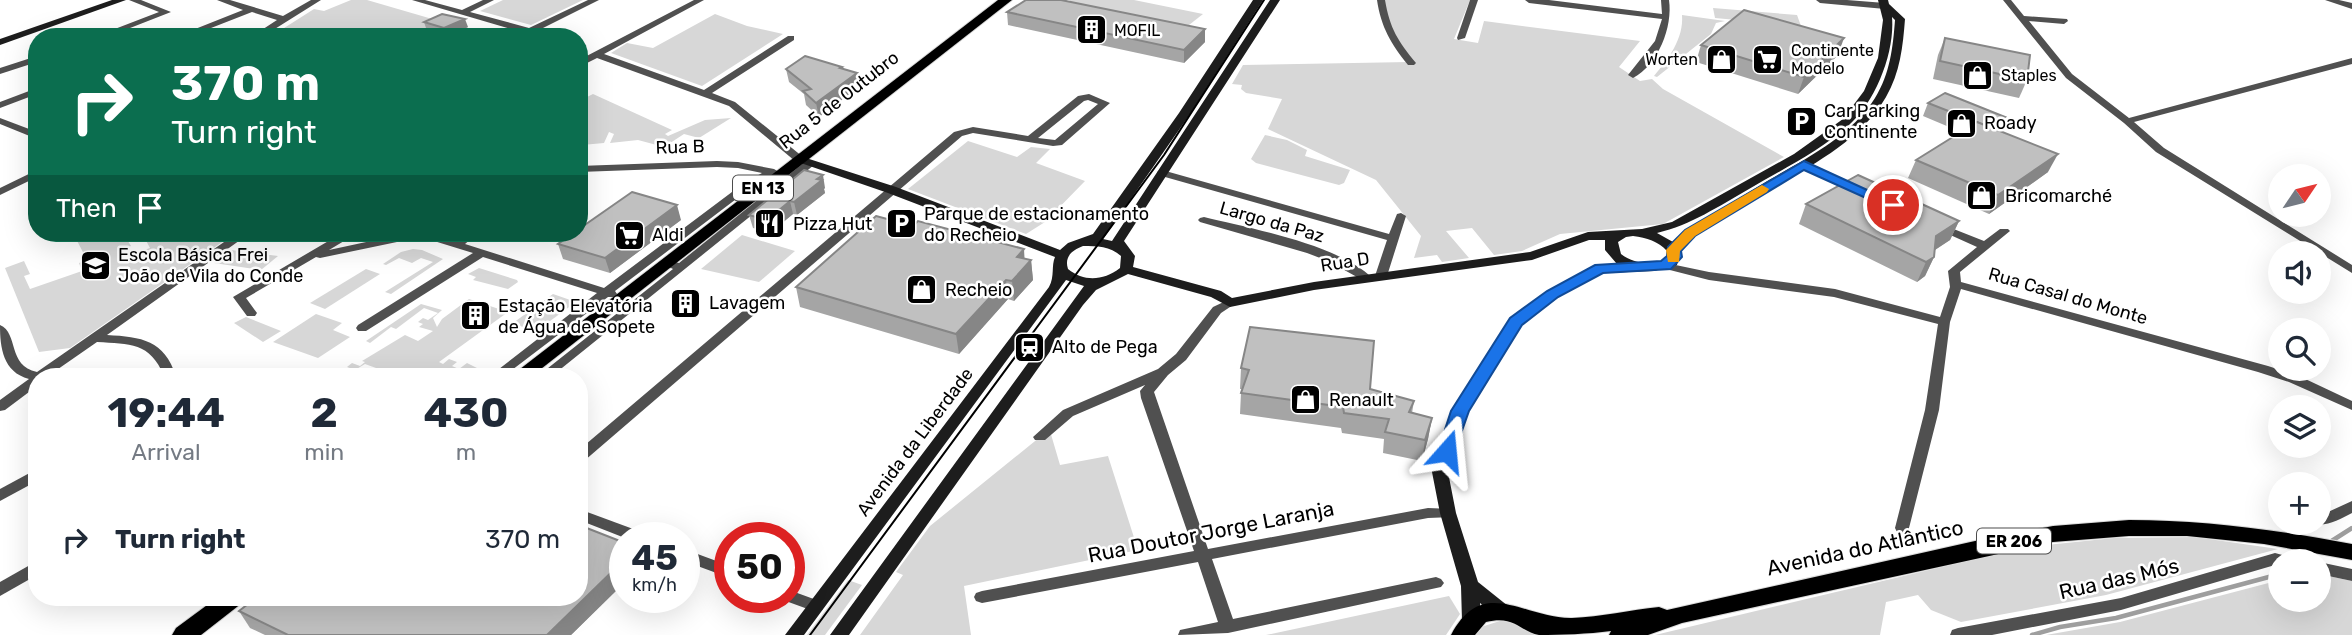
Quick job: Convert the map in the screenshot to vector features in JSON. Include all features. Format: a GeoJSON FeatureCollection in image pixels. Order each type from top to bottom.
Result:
{"type":"FeatureCollection","features":[{"type":"Feature","properties":{"kind":"main road","name":"Rua 5 de Outubro"},"geometry":{"type":"LineString","coordinates":[[532,368],[612,314],[622,298],[674,266],[776,173],[805,161],[1006,0]]}},
{"type":"Feature","properties":{"kind":"main road","name":"Avenida do Atlântico"},"geometry":{"type":"LineString","coordinates":[[1621,635],[1681,614],[1975,549],[2082,531],[2147,528],[2212,530],[2292,540],[2352,552]]}},
{"type":"Feature","properties":{"kind":"main road"},"geometry":{"type":"LineString","coordinates":[[184,635],[222,606]]}},
{"type":"Feature","properties":{"kind":"main road"},"geometry":{"type":"LineString","coordinates":[[1467,628],[1490,612],[1502,611]]}},
{"type":"Feature","properties":{"kind":"main road","name":"ER 206"},"geometry":{"type":"LineString","coordinates":[[1502,611],[1527,616],[1545,629]]}},
{"type":"Feature","properties":{"kind":"main road","name":"Avenida do Atlântico"},"geometry":{"type":"LineString","coordinates":[[1545,629],[1681,614]]}},
{"type":"Feature","properties":{"kind":"street"},"geometry":{"type":"LineString","coordinates":[[40,28],[121,0]]}},
{"type":"Feature","properties":{"kind":"street"},"geometry":{"type":"LineString","coordinates":[[123,28],[167,12],[133,0]]}},
{"type":"Feature","properties":{"kind":"street"},"geometry":{"type":"LineString","coordinates":[[221,0],[284,19]]}},
{"type":"Feature","properties":{"kind":"street"},"geometry":{"type":"LineString","coordinates":[[270,28],[317,0]]}},
{"type":"Feature","properties":{"kind":"street"},"geometry":{"type":"LineString","coordinates":[[416,0],[518,28]]}},
{"type":"Feature","properties":{"kind":"street"},"geometry":{"type":"LineString","coordinates":[[462,13],[490,0]]}},
{"type":"Feature","properties":{"kind":"street"},"geometry":{"type":"LineString","coordinates":[[535,28],[595,0]]}},
{"type":"Feature","properties":{"kind":"street"},"geometry":{"type":"LineString","coordinates":[[588,60],[700,0]]}},
{"type":"Feature","properties":{"kind":"street"},"geometry":{"type":"LineString","coordinates":[[1062,262],[1085,243],[1098,237],[1258,0]]}},
{"type":"Feature","properties":{"kind":"street"},"geometry":{"type":"LineString","coordinates":[[1126,269],[1128,256],[1118,241],[1275,0]]}},
{"type":"Feature","properties":{"kind":"street"},"geometry":{"type":"LineString","coordinates":[[1381,0],[1386,29],[1396,48],[1411,63]]}},
{"type":"Feature","properties":{"kind":"street"},"geometry":{"type":"LineString","coordinates":[[1461,38],[1474,0]]}},
{"type":"Feature","properties":{"kind":"street"},"geometry":{"type":"LineString","coordinates":[[1529,0],[1666,18]]}},
{"type":"Feature","properties":{"kind":"street"},"geometry":{"type":"LineString","coordinates":[[1610,0],[1610,10]]}},
{"type":"Feature","properties":{"kind":"street"},"geometry":{"type":"LineString","coordinates":[[1633,75],[1658,44],[1666,18],[1665,0]]}},
{"type":"Feature","properties":{"kind":"street"},"geometry":{"type":"LineString","coordinates":[[1467,628],[1470,586],[1448,513],[1440,472],[1460,411],[1516,322],[1552,294],[1600,269],[1636,266],[1671,257],[1690,233],[1804,165],[1853,132],[1870,114],[1886,87],[1896,61],[1900,19],[1884,3],[1820,0]]}},
{"type":"Feature","properties":{"kind":"street"},"geometry":{"type":"LineString","coordinates":[[2007,0],[2069,76],[2160,150],[2352,270]]}},
{"type":"Feature","properties":{"kind":"street"},"geometry":{"type":"LineString","coordinates":[[2329,0],[2352,6]]}},
{"type":"Feature","properties":{"kind":"street"},"geometry":{"type":"LineString","coordinates":[[1643,233],[1676,225],[1687,219],[1798,156],[1847,121],[1869,91],[1883,58],[1888,20],[1884,3]]}},
{"type":"Feature","properties":{"kind":"street"},"geometry":{"type":"LineString","coordinates":[[203,28],[250,10]]}},
{"type":"Feature","properties":{"kind":"street"},"geometry":{"type":"LineString","coordinates":[[2021,18],[2064,21]]}},
{"type":"Feature","properties":{"kind":"street"},"geometry":{"type":"LineString","coordinates":[[0,42],[28,32]]}},
{"type":"Feature","properties":{"kind":"street"},"geometry":{"type":"LineString","coordinates":[[706,93],[791,37]]}},
{"type":"Feature","properties":{"kind":"street"},"geometry":{"type":"LineString","coordinates":[[597,55],[741,108],[805,161],[892,190],[1062,262],[1077,280],[1104,281]]}},
{"type":"Feature","properties":{"kind":"street"},"geometry":{"type":"LineString","coordinates":[[3,68],[28,61]]}},
{"type":"Feature","properties":{"kind":"street"},"geometry":{"type":"LineString","coordinates":[[2127,121],[2352,61]]}},
{"type":"Feature","properties":{"kind":"street"},"geometry":{"type":"LineString","coordinates":[[0,105],[28,94]]}},
{"type":"Feature","properties":{"kind":"street"},"geometry":{"type":"LineString","coordinates":[[588,450],[961,132],[973,130],[1053,143],[1061,142],[1105,103],[1089,97],[1081,98],[1030,139]]}},
{"type":"Feature","properties":{"kind":"street"},"geometry":{"type":"LineString","coordinates":[[0,121],[28,132]]}},
{"type":"Feature","properties":{"kind":"street","name":"Rua 5 de Outubro"},"geometry":{"type":"LineString","coordinates":[[553,368],[612,314],[805,161]]}},
{"type":"Feature","properties":{"kind":"street","name":"Rua B"},"geometry":{"type":"LineString","coordinates":[[588,169],[717,163],[738,164],[776,173]]}},
{"type":"Feature","properties":{"kind":"street"},"geometry":{"type":"LineString","coordinates":[[1804,165],[1870,195]]}},
{"type":"Feature","properties":{"kind":"street","name":"Rua 5 de Outubro"},"geometry":{"type":"LineString","coordinates":[[507,368],[748,185],[776,173]]}},
{"type":"Feature","properties":{"kind":"street"},"geometry":{"type":"LineString","coordinates":[[1162,173],[1392,238]]}},
{"type":"Feature","properties":{"kind":"street"},"geometry":{"type":"LineString","coordinates":[[0,192],[28,178]]}},
{"type":"Feature","properties":{"kind":"street"},"geometry":{"type":"LineString","coordinates":[[1381,276],[1401,216]]}},
{"type":"Feature","properties":{"kind":"street","name":"Largo da Paz"},"geometry":{"type":"LineString","coordinates":[[1204,220],[1329,257],[1353,268],[1366,278]]}},
{"type":"Feature","properties":{"kind":"street"},"geometry":{"type":"LineString","coordinates":[[1934,223],[1984,246]]}},
{"type":"Feature","properties":{"kind":"street"},"geometry":{"type":"LineString","coordinates":[[1902,528],[1932,410],[1944,322],[1956,287],[1954,271],[2004,231]]}},
{"type":"Feature","properties":{"kind":"street"},"geometry":{"type":"LineString","coordinates":[[1600,269],[1612,245],[1633,232],[1643,233],[1662,240],[1671,257],[1709,276],[1835,293],[1944,322]]}},
{"type":"Feature","properties":{"kind":"street","name":"Rua D"},"geometry":{"type":"LineString","coordinates":[[1230,303],[1366,278],[1532,256],[1574,241],[1612,245]]}},
{"type":"Feature","properties":{"kind":"street"},"geometry":{"type":"LineString","coordinates":[[51,368],[231,242]]}},
{"type":"Feature","properties":{"kind":"street"},"geometry":{"type":"LineString","coordinates":[[251,313],[239,298],[334,242]]}},
{"type":"Feature","properties":{"kind":"street"},"geometry":{"type":"LineString","coordinates":[[306,258],[380,242]]}},
{"type":"Feature","properties":{"kind":"street"},"geometry":{"type":"LineString","coordinates":[[447,242],[622,298]]}},
{"type":"Feature","properties":{"kind":"street"},"geometry":{"type":"LineString","coordinates":[[456,245],[460,242]]}},
{"type":"Feature","properties":{"kind":"street"},"geometry":{"type":"LineString","coordinates":[[1085,243],[1106,243],[1123,250]]}},
{"type":"Feature","properties":{"kind":"street"},"geometry":{"type":"LineString","coordinates":[[1612,245],[1618,258],[1636,266]]}},
{"type":"Feature","properties":{"kind":"street"},"geometry":{"type":"LineString","coordinates":[[362,328],[481,253]]}},
{"type":"Feature","properties":{"kind":"street","name":"Avenida da Liberdade"},"geometry":{"type":"LineString","coordinates":[[794,635],[1050,295],[1060,280],[1062,262]]}},
{"type":"Feature","properties":{"kind":"street"},"geometry":{"type":"LineString","coordinates":[[839,635],[1078,302],[1091,287],[1126,269],[1216,294],[1230,303],[1217,310],[1181,357],[1163,372],[1147,391],[1228,627]]}},
{"type":"Feature","properties":{"kind":"street","name":"Rua Casal do Monte"},"geometry":{"type":"LineString","coordinates":[[1956,287],[1964,285],[1983,289],[2023,304],[2263,369],[2294,379],[2352,406]]}},
{"type":"Feature","properties":{"kind":"street"},"geometry":{"type":"LineString","coordinates":[[0,329],[16,370],[28,376]]}},
{"type":"Feature","properties":{"kind":"street"},"geometry":{"type":"LineString","coordinates":[[96,338],[156,349],[162,355],[167,368]]}},
{"type":"Feature","properties":{"kind":"street"},"geometry":{"type":"LineString","coordinates":[[1040,437],[1068,413],[1163,372]]}},
{"type":"Feature","properties":{"kind":"street"},"geometry":{"type":"LineString","coordinates":[[0,407],[28,385]]}},
{"type":"Feature","properties":{"kind":"street"},"geometry":{"type":"LineString","coordinates":[[0,496],[28,479]]}},
{"type":"Feature","properties":{"kind":"street"},"geometry":{"type":"LineString","coordinates":[[2331,517],[2352,506]]}},
{"type":"Feature","properties":{"kind":"street","name":"Rua Doutor Jorge Laranja"},"geometry":{"type":"LineString","coordinates":[[982,597],[1428,513],[1448,513]]}},
{"type":"Feature","properties":{"kind":"street"},"geometry":{"type":"LineString","coordinates":[[588,517],[609,526]]}},
{"type":"Feature","properties":{"kind":"street","name":"Rua das Mós"},"geometry":{"type":"LineString","coordinates":[[1958,635],[2121,604],[2268,561]]}},
{"type":"Feature","properties":{"kind":"street"},"geometry":{"type":"LineString","coordinates":[[2331,571],[2352,575]]}},
{"type":"Feature","properties":{"kind":"street"},"geometry":{"type":"LineString","coordinates":[[0,590],[28,573]]}},
{"type":"Feature","properties":{"kind":"street"},"geometry":{"type":"LineString","coordinates":[[1186,635],[1436,583]]}},
{"type":"Feature","properties":{"kind":"street"},"geometry":{"type":"LineString","coordinates":[[1470,586],[1502,611]]}},
{"type":"Feature","properties":{"kind":"street"},"geometry":{"type":"LineString","coordinates":[[805,602],[816,606]]}},
{"type":"Feature","properties":{"kind":"shaded area"},"geometry":{"type":"Polygon","coordinates":[[[351,0],[367,0],[446,23],[435,28],[284,28],[314,9],[324,11],[351,0]]]}},
{"type":"Feature","properties":{"kind":"shaded area"},"geometry":{"type":"Polygon","coordinates":[[[503,0],[583,0],[531,25],[480,11],[503,0]]]}},
{"type":"Feature","properties":{"kind":"shaded area"},"geometry":{"type":"Polygon","coordinates":[[[1070,0],[1134,0],[1203,14],[1175,36],[1065,5],[1070,0]]]}},
{"type":"Feature","properties":{"kind":"shaded area"},"geometry":{"type":"Polygon","coordinates":[[[1381,0],[1470,0],[1454,39],[1478,43],[1484,21],[1640,41],[1619,67],[1640,81],[1652,79],[1663,89],[1784,157],[1663,224],[1560,234],[1522,251],[1494,255],[1472,228],[1446,231],[1469,258],[1442,262],[1437,255],[1414,258],[1421,236],[1376,180],[1268,129],[1282,99],[1246,93],[1241,89],[1242,85],[1232,84],[1243,65],[1409,62],[1388,34],[1381,0]]]}},
{"type":"Feature","properties":{"kind":"shaded area"},"geometry":{"type":"Polygon","coordinates":[[[1713,8],[1797,15],[1801,26],[1715,18],[1713,8]]]}},
{"type":"Feature","properties":{"kind":"shaded area"},"geometry":{"type":"Polygon","coordinates":[[[715,14],[747,26],[783,34],[702,86],[611,53],[627,43],[653,48],[715,14]]]}},
{"type":"Feature","properties":{"kind":"shaded area"},"geometry":{"type":"Polygon","coordinates":[[[1682,15],[1725,21],[1716,23],[1711,34],[1657,77],[1654,76],[1670,56],[1678,40],[1682,15]]]}},
{"type":"Feature","properties":{"kind":"shaded area"},"geometry":{"type":"Polygon","coordinates":[[[593,94],[672,130],[665,134],[668,136],[705,120],[731,118],[699,138],[684,134],[664,147],[638,140],[610,143],[614,134],[609,132],[604,143],[588,144],[588,96],[593,94]]]}},
{"type":"Feature","properties":{"kind":"shaded area"},"geometry":{"type":"Polygon","coordinates":[[[1265,135],[1287,140],[1307,150],[1305,156],[1350,170],[1344,183],[1339,185],[1256,163],[1251,159],[1265,135]]]}},
{"type":"Feature","properties":{"kind":"shaded area"},"geometry":{"type":"Polygon","coordinates":[[[968,141],[1017,157],[1031,147],[1050,149],[1036,163],[1085,181],[1045,222],[1026,234],[908,189],[968,141]]]}},
{"type":"Feature","properties":{"kind":"shaded area"},"geometry":{"type":"Polygon","coordinates":[[[742,235],[795,251],[759,282],[701,269],[742,235]]]}},
{"type":"Feature","properties":{"kind":"shaded area","name":"Escola Básica Frei João de Vila do Conde"},"geometry":{"type":"Polygon","coordinates":[[[78,242],[129,242],[131,246],[117,251],[121,258],[150,248],[147,242],[222,242],[70,348],[39,352],[5,268],[24,261],[30,274],[24,276],[30,289],[82,271],[79,263],[87,260],[78,242]]]}},
{"type":"Feature","properties":{"kind":"shaded area"},"geometry":{"type":"Polygon","coordinates":[[[413,249],[443,259],[391,294],[385,292],[433,262],[421,258],[412,263],[399,258],[383,264],[401,252],[413,249]]]}},
{"type":"Feature","properties":{"kind":"shaded area"},"geometry":{"type":"Polygon","coordinates":[[[231,250],[278,256],[261,270],[214,263],[231,250]]]}},
{"type":"Feature","properties":{"kind":"shaded area"},"geometry":{"type":"Polygon","coordinates":[[[479,268],[518,282],[508,289],[473,280],[476,277],[468,274],[479,268]]]}},
{"type":"Feature","properties":{"kind":"shaded area"},"geometry":{"type":"Polygon","coordinates":[[[366,269],[380,274],[325,309],[310,303],[366,269]]]}},
{"type":"Feature","properties":{"kind":"shaded area"},"geometry":{"type":"Polygon","coordinates":[[[553,294],[576,302],[535,332],[513,323],[553,294]]]}},
{"type":"Feature","properties":{"kind":"shaded area"},"geometry":{"type":"Polygon","coordinates":[[[469,299],[508,312],[439,362],[443,364],[449,359],[457,362],[452,366],[457,368],[376,368],[365,364],[358,368],[347,367],[352,363],[360,366],[365,362],[362,361],[405,335],[418,341],[433,331],[419,327],[423,324],[418,322],[423,318],[428,320],[438,313],[424,308],[396,329],[391,327],[370,343],[366,341],[421,304],[442,310],[433,318],[437,327],[442,319],[469,299]]]}},
{"type":"Feature","properties":{"kind":"shaded area"},"geometry":{"type":"Polygon","coordinates":[[[316,314],[342,323],[333,330],[350,337],[318,358],[273,342],[316,314]]]}},
{"type":"Feature","properties":{"kind":"shaded area"},"geometry":{"type":"Polygon","coordinates":[[[246,317],[281,331],[263,342],[234,323],[246,317]]]}},
{"type":"Feature","properties":{"kind":"shaded area"},"geometry":{"type":"Polygon","coordinates":[[[467,363],[477,368],[460,368],[467,363]]]}},
{"type":"Feature","properties":{"kind":"shaded area"},"geometry":{"type":"Polygon","coordinates":[[[1050,431],[1060,465],[1108,456],[1138,550],[964,586],[971,635],[860,635],[903,575],[896,572],[930,526],[1050,431]]]}},
{"type":"Feature","properties":{"kind":"shaded area"},"geometry":{"type":"Polygon","coordinates":[[[2195,537],[2278,549],[2268,549],[2268,552],[2106,595],[1961,622],[1931,610],[1918,595],[1886,602],[1880,635],[1655,635],[2026,547],[2114,538],[2195,537]]]}},
{"type":"Feature","properties":{"kind":"shaded area"},"geometry":{"type":"Polygon","coordinates":[[[2331,577],[2352,581],[2352,635],[2046,635],[2120,622],[2268,583],[2268,612],[2331,612],[2331,577]]]}},
{"type":"Feature","properties":{"kind":"shaded area"},"geometry":{"type":"Polygon","coordinates":[[[848,580],[862,585],[825,635],[807,635],[848,580]]]}},
{"type":"Feature","properties":{"kind":"shaded area"},"geometry":{"type":"Polygon","coordinates":[[[1449,596],[1460,614],[1446,635],[1266,635],[1449,596]]]}},
{"type":"Feature","properties":{"kind":"shaded area"},"geometry":{"type":"Polygon","coordinates":[[[1503,620],[1515,621],[1540,635],[1475,635],[1481,627],[1503,620]]]}},
{"type":"Feature","properties":{"kind":"building"},"geometry":{"type":"Polygon","coordinates":[[[1026,0],[1061,0],[1205,29],[1184,50],[1007,12],[1026,0]]]}},
{"type":"Feature","properties":{"kind":"building"},"geometry":{"type":"Polygon","coordinates":[[[1744,10],[1844,38],[1804,77],[1701,45],[1744,10]]]}},
{"type":"Feature","properties":{"kind":"building"},"geometry":{"type":"Polygon","coordinates":[[[442,14],[465,19],[444,28],[424,22],[442,14]]]}},
{"type":"Feature","properties":{"kind":"building"},"geometry":{"type":"Polygon","coordinates":[[[1945,38],[2030,55],[2027,80],[1940,61],[1945,38]]]}},
{"type":"Feature","properties":{"kind":"building"},"geometry":{"type":"Polygon","coordinates":[[[805,56],[857,73],[816,103],[803,91],[811,89],[786,69],[805,56]]]}},
{"type":"Feature","properties":{"kind":"building"},"geometry":{"type":"Polygon","coordinates":[[[1945,93],[2005,117],[1989,127],[1928,103],[1945,93]]]}},
{"type":"Feature","properties":{"kind":"building"},"geometry":{"type":"Polygon","coordinates":[[[1977,122],[2058,154],[1998,195],[1916,160],[1977,122]]]}},
{"type":"Feature","properties":{"kind":"building"},"geometry":{"type":"Polygon","coordinates":[[[804,170],[823,175],[817,179],[822,180],[767,220],[749,215],[804,170]]]}},
{"type":"Feature","properties":{"kind":"building"},"geometry":{"type":"Polygon","coordinates":[[[1858,175],[1959,221],[1936,236],[1934,257],[1926,262],[1806,204],[1858,175]]]}},
{"type":"Feature","properties":{"kind":"building"},"geometry":{"type":"Polygon","coordinates":[[[632,192],[677,205],[605,258],[558,244],[588,242],[588,223],[632,192]]]}},
{"type":"Feature","properties":{"kind":"building","name":"Recheio"},"geometry":{"type":"Polygon","coordinates":[[[876,216],[913,226],[918,221],[1024,249],[1017,257],[1031,260],[1012,281],[1006,280],[956,334],[796,287],[876,216]]]}},
{"type":"Feature","properties":{"kind":"building","name":"Renault"},"geometry":{"type":"Polygon","coordinates":[[[1250,327],[1374,341],[1370,389],[1414,401],[1409,412],[1432,418],[1425,440],[1385,432],[1389,419],[1344,413],[1343,407],[1241,393],[1249,370],[1241,368],[1250,327]]]}},
{"type":"Feature","properties":{"kind":"building"},"geometry":{"type":"Polygon","coordinates":[[[588,529],[609,537],[609,575],[588,595],[588,529]]]}},
{"type":"Feature","properties":{"kind":"building"},"geometry":{"type":"Polygon","coordinates":[[[245,606],[577,606],[547,635],[288,635],[239,611],[245,606]]]}},
{"type":"Feature","properties":{"kind":"waterway"},"geometry":{"type":"LineString","coordinates":[[2330,542],[2352,528]]}},
{"type":"Feature","properties":{"kind":"waterway"},"geometry":{"type":"LineString","coordinates":[[2032,635],[2060,627],[2116,618],[2268,577]]}},
{"type":"Feature","properties":{"kind":"tram line"},"geometry":{"type":"LineString","coordinates":[[810,635],[1164,155],[1264,0]]}},
{"type":"Feature","properties":{"kind":"slow traffic"},"geometry":{"type":"LineString","coordinates":[[1673,259],[1673,250],[1690,233],[1762,189]]}},
{"type":"Feature","properties":{"kind":"place","name":"MOFIL"},"geometry":{"type":"Point","coordinates":[1091,30]}},
{"type":"Feature","properties":{"kind":"place","name":"Worten"},"geometry":{"type":"Point","coordinates":[1721,59]}},
{"type":"Feature","properties":{"kind":"place","name":"Continente Modelo"},"geometry":{"type":"Point","coordinates":[1768,59]}},
{"type":"Feature","properties":{"kind":"place","name":"Staples"},"geometry":{"type":"Point","coordinates":[1978,75]}},
{"type":"Feature","properties":{"kind":"place","name":"Car Parking Continente"},"geometry":{"type":"Point","coordinates":[1801,121]}},
{"type":"Feature","properties":{"kind":"place","name":"Roady"},"geometry":{"type":"Point","coordinates":[1961,123]}},
{"type":"Feature","properties":{"kind":"place","name":"Bricomarché"},"geometry":{"type":"Point","coordinates":[1982,196]}},
{"type":"Feature","properties":{"kind":"place","name":"Pizza Hut"},"geometry":{"type":"Point","coordinates":[770,224]}},
{"type":"Feature","properties":{"kind":"place","name":"Parque de estacionamento do Recheio"},"geometry":{"type":"Point","coordinates":[901,224]}},
{"type":"Feature","properties":{"kind":"place","name":"Aldi"},"geometry":{"type":"Point","coordinates":[629,235]}},
{"type":"Feature","properties":{"kind":"place","name":"Escola Básica Frei João de Vila do Conde"},"geometry":{"type":"Point","coordinates":[95,265]}},
{"type":"Feature","properties":{"kind":"place","name":"Recheio"},"geometry":{"type":"Point","coordinates":[922,290]}},
{"type":"Feature","properties":{"kind":"place","name":"Lavagem"},"geometry":{"type":"Point","coordinates":[686,303]}},
{"type":"Feature","properties":{"kind":"place","name":"Estação Elevatória de Água de Sopete"},"geometry":{"type":"Point","coordinates":[475,316]}},
{"type":"Feature","properties":{"kind":"place","name":"Alto de Pega"},"geometry":{"type":"Point","coordinates":[1029,347]}},
{"type":"Feature","properties":{"kind":"place","name":"Renault"},"geometry":{"type":"Point","coordinates":[1306,400]}},
{"type":"Feature","properties":{"kind":"route"},"geometry":{"type":"LineString","coordinates":[[1447,451],[1460,411],[1516,322],[1552,294],[1600,269],[1666,266],[1672,262],[1673,250],[1690,233],[1804,165],[1893,205]]}}]}
